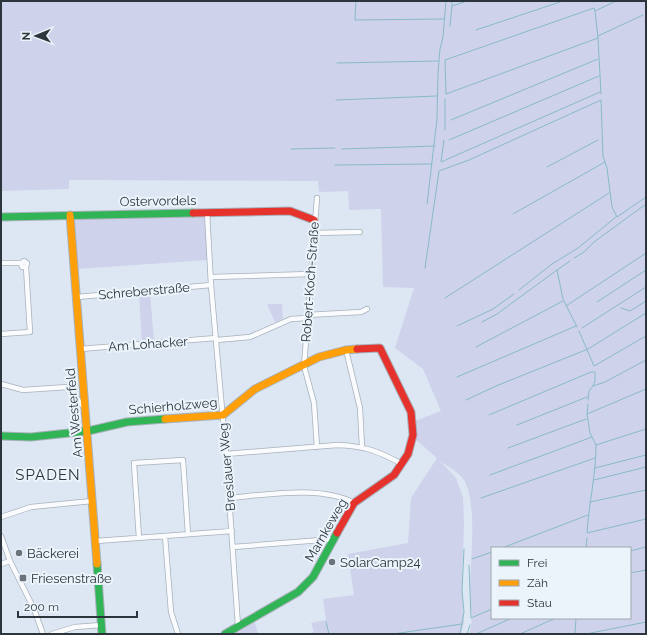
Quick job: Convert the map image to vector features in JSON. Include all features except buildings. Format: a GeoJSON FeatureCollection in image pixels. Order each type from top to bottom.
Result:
{"type":"FeatureCollection","features":[{"type":"Feature","properties":{"kind":"street","name":"Robert-Koch-Straße"},"geometry":{"type":"LineString","coordinates":[[317,198],[314,220],[304,366],[314,403],[317,447]]}},
{"type":"Feature","properties":{"kind":"street","name":"Ostervordels"},"geometry":{"type":"LineString","coordinates":[[1,217],[70,214],[290,211],[314,220]]}},
{"type":"Feature","properties":{"kind":"street","name":"Breslauer Weg"},"geometry":{"type":"LineString","coordinates":[[207,212],[211,285],[226,454],[238,626]]}},
{"type":"Feature","properties":{"kind":"street","name":"Am Westerfeld"},"geometry":{"type":"LineString","coordinates":[[70,214],[84,407],[88,431],[102,634]]}},
{"type":"Feature","properties":{"kind":"street"},"geometry":{"type":"LineString","coordinates":[[314,233],[360,232]]}},
{"type":"Feature","properties":{"kind":"street"},"geometry":{"type":"LineString","coordinates":[[1,263],[21,263],[22,267],[26,267],[30,332],[1,334]]}},
{"type":"Feature","properties":{"kind":"street"},"geometry":{"type":"LineString","coordinates":[[211,277],[310,274]]}},
{"type":"Feature","properties":{"kind":"street","name":"Schreberstraße"},"geometry":{"type":"LineString","coordinates":[[77,297],[211,285]]}},
{"type":"Feature","properties":{"kind":"street","name":"Am Lohacker"},"geometry":{"type":"LineString","coordinates":[[80,349],[250,337],[291,319],[307,316],[360,312],[367,309]]}},
{"type":"Feature","properties":{"kind":"street","name":"Schierholzweg"},"geometry":{"type":"LineString","coordinates":[[1,436],[31,437],[88,431],[127,422],[222,415],[228,412],[255,389],[320,357],[346,350],[380,348]]}},
{"type":"Feature","properties":{"kind":"street","name":"Marnkeweg"},"geometry":{"type":"LineString","coordinates":[[224,634],[304,587],[313,577],[354,503],[394,475],[408,454],[413,435],[411,412],[380,348]]}},
{"type":"Feature","properties":{"kind":"street"},"geometry":{"type":"LineString","coordinates":[[346,350],[360,408],[362,447]]}},
{"type":"Feature","properties":{"kind":"street"},"geometry":{"type":"LineString","coordinates":[[1,384],[24,390],[68,387],[80,404],[84,407]]}},
{"type":"Feature","properties":{"kind":"street"},"geometry":{"type":"LineString","coordinates":[[75,395],[83,389]]}},
{"type":"Feature","properties":{"kind":"street"},"geometry":{"type":"LineString","coordinates":[[226,454],[337,445],[362,447],[376,451],[402,464]]}},
{"type":"Feature","properties":{"kind":"street"},"geometry":{"type":"LineString","coordinates":[[139,538],[134,463],[183,460],[188,534]]}},
{"type":"Feature","properties":{"kind":"street"},"geometry":{"type":"LineString","coordinates":[[229,498],[297,492],[331,495],[354,503]]}},
{"type":"Feature","properties":{"kind":"street"},"geometry":{"type":"LineString","coordinates":[[1,517],[32,507],[92,501]]}},
{"type":"Feature","properties":{"kind":"street"},"geometry":{"type":"LineString","coordinates":[[96,541],[232,531]]}},
{"type":"Feature","properties":{"kind":"street"},"geometry":{"type":"LineString","coordinates":[[1,536],[10,561],[32,604],[43,634]]}},
{"type":"Feature","properties":{"kind":"street"},"geometry":{"type":"LineString","coordinates":[[165,536],[171,612],[178,634]]}},
{"type":"Feature","properties":{"kind":"street"},"geometry":{"type":"LineString","coordinates":[[233,547],[334,538]]}},
{"type":"Feature","properties":{"kind":"street"},"geometry":{"type":"LineString","coordinates":[[1,564],[10,561]]}},
{"type":"Feature","properties":{"kind":"street"},"geometry":{"type":"LineString","coordinates":[[52,634],[75,628],[102,625]]}},
{"type":"Feature","properties":{"kind":"shaded area"},"geometry":{"type":"Polygon","coordinates":[[[1,1],[646,1],[646,634],[469,634],[472,619],[470,592],[472,534],[471,503],[468,490],[462,477],[440,461],[456,478],[463,497],[464,522],[462,582],[464,622],[461,634],[307,634],[314,632],[311,623],[326,620],[323,599],[354,595],[348,554],[408,543],[411,498],[437,458],[415,439],[415,421],[441,411],[423,369],[395,348],[414,288],[383,287],[381,209],[349,210],[348,191],[319,192],[318,181],[69,180],[69,189],[1,191],[1,1]]]}},
{"type":"Feature","properties":{"kind":"shaded area"},"geometry":{"type":"Polygon","coordinates":[[[205,214],[208,260],[76,269],[73,217],[205,214]]]}},
{"type":"Feature","properties":{"kind":"shaded area"},"geometry":{"type":"Polygon","coordinates":[[[150,293],[154,341],[142,342],[139,294],[150,293]]]}},
{"type":"Feature","properties":{"kind":"shaded area"},"geometry":{"type":"Polygon","coordinates":[[[267,304],[282,304],[283,319],[275,322],[267,304]]]}},
{"type":"Feature","properties":{"kind":"shaded area"},"geometry":{"type":"Polygon","coordinates":[[[254,620],[258,634],[231,634],[254,620]]]}},
{"type":"Feature","properties":{"kind":"waterway"},"geometry":{"type":"LineString","coordinates":[[356,1],[355,20],[444,19]]}},
{"type":"Feature","properties":{"kind":"waterway"},"geometry":{"type":"LineString","coordinates":[[427,204],[437,119],[438,73],[446,1]]}},
{"type":"Feature","properties":{"kind":"waterway"},"geometry":{"type":"LineString","coordinates":[[452,1],[452,6]]}},
{"type":"Feature","properties":{"kind":"waterway"},"geometry":{"type":"LineString","coordinates":[[450,26],[452,6],[467,1]]}},
{"type":"Feature","properties":{"kind":"waterway"},"geometry":{"type":"LineString","coordinates":[[476,30],[563,1]]}},
{"type":"Feature","properties":{"kind":"waterway"},"geometry":{"type":"LineString","coordinates":[[601,94],[595,11],[616,1]]}},
{"type":"Feature","properties":{"kind":"waterway"},"geometry":{"type":"LineString","coordinates":[[595,11],[594,8],[445,60],[446,94],[598,38]]}},
{"type":"Feature","properties":{"kind":"waterway"},"geometry":{"type":"LineString","coordinates":[[598,36],[643,15]]}},
{"type":"Feature","properties":{"kind":"waterway"},"geometry":{"type":"LineString","coordinates":[[451,120],[598,59]]}},
{"type":"Feature","properties":{"kind":"waterway"},"geometry":{"type":"LineString","coordinates":[[337,63],[438,61]]}},
{"type":"Feature","properties":{"kind":"waterway"},"geometry":{"type":"LineString","coordinates":[[449,140],[599,76]]}},
{"type":"Feature","properties":{"kind":"waterway"},"geometry":{"type":"LineString","coordinates":[[444,140],[441,162],[600,92]]}},
{"type":"Feature","properties":{"kind":"waterway"},"geometry":{"type":"LineString","coordinates":[[336,100],[437,96]]}},
{"type":"Feature","properties":{"kind":"waterway"},"geometry":{"type":"LineString","coordinates":[[445,99],[445,130]]}},
{"type":"Feature","properties":{"kind":"waterway"},"geometry":{"type":"LineString","coordinates":[[425,268],[439,171],[469,160],[601,100],[603,156],[607,168],[612,207],[617,217],[646,197]]}},
{"type":"Feature","properties":{"kind":"waterway"},"geometry":{"type":"LineString","coordinates":[[547,167],[598,140]]}},
{"type":"Feature","properties":{"kind":"waterway"},"geometry":{"type":"LineString","coordinates":[[342,149],[435,146]]}},
{"type":"Feature","properties":{"kind":"waterway"},"geometry":{"type":"LineString","coordinates":[[291,149],[335,148]]}},
{"type":"Feature","properties":{"kind":"waterway"},"geometry":{"type":"LineString","coordinates":[[513,214],[605,162]]}},
{"type":"Feature","properties":{"kind":"waterway"},"geometry":{"type":"LineString","coordinates":[[335,165],[432,164]]}},
{"type":"Feature","properties":{"kind":"waterway"},"geometry":{"type":"LineString","coordinates":[[445,298],[609,193]]}},
{"type":"Feature","properties":{"kind":"waterway"},"geometry":{"type":"LineString","coordinates":[[574,258],[584,252],[594,242],[646,204]]}},
{"type":"Feature","properties":{"kind":"waterway"},"geometry":{"type":"LineString","coordinates":[[519,290],[552,264],[578,248],[616,217]]}},
{"type":"Feature","properties":{"kind":"waterway"},"geometry":{"type":"LineString","coordinates":[[566,306],[646,253]]}},
{"type":"Feature","properties":{"kind":"waterway"},"geometry":{"type":"LineString","coordinates":[[570,261],[557,270],[563,299],[577,327]]}},
{"type":"Feature","properties":{"kind":"waterway"},"geometry":{"type":"LineString","coordinates":[[482,322],[497,314],[557,270]]}},
{"type":"Feature","properties":{"kind":"waterway"},"geometry":{"type":"LineString","coordinates":[[597,302],[646,270]]}},
{"type":"Feature","properties":{"kind":"waterway"},"geometry":{"type":"LineString","coordinates":[[582,328],[646,287]]}},
{"type":"Feature","properties":{"kind":"waterway"},"geometry":{"type":"LineString","coordinates":[[457,326],[493,309],[514,294]]}},
{"type":"Feature","properties":{"kind":"waterway"},"geometry":{"type":"LineString","coordinates":[[476,347],[563,301]]}},
{"type":"Feature","properties":{"kind":"waterway"},"geometry":{"type":"LineString","coordinates":[[621,308],[630,311],[646,301]]}},
{"type":"Feature","properties":{"kind":"waterway"},"geometry":{"type":"LineString","coordinates":[[466,400],[496,386],[588,349],[646,313]]}},
{"type":"Feature","properties":{"kind":"waterway"},"geometry":{"type":"LineString","coordinates":[[457,377],[576,326]]}},
{"type":"Feature","properties":{"kind":"waterway"},"geometry":{"type":"LineString","coordinates":[[579,331],[594,366],[646,336]]}},
{"type":"Feature","properties":{"kind":"waterway"},"geometry":{"type":"LineString","coordinates":[[588,400],[589,391],[593,386],[605,382],[646,360]]}},
{"type":"Feature","properties":{"kind":"waterway"},"geometry":{"type":"LineString","coordinates":[[489,415],[591,372],[595,372],[595,381],[593,386]]}},
{"type":"Feature","properties":{"kind":"waterway"},"geometry":{"type":"LineString","coordinates":[[588,404],[587,414],[646,389]]}},
{"type":"Feature","properties":{"kind":"waterway"},"geometry":{"type":"LineString","coordinates":[[517,425],[587,397]]}},
{"type":"Feature","properties":{"kind":"waterway"},"geometry":{"type":"LineString","coordinates":[[587,414],[590,433],[596,445],[646,429]]}},
{"type":"Feature","properties":{"kind":"waterway"},"geometry":{"type":"LineString","coordinates":[[508,448],[586,419]]}},
{"type":"Feature","properties":{"kind":"waterway"},"geometry":{"type":"LineString","coordinates":[[490,475],[592,437]]}},
{"type":"Feature","properties":{"kind":"waterway"},"geometry":{"type":"LineString","coordinates":[[596,445],[595,467],[587,533],[646,519]]}},
{"type":"Feature","properties":{"kind":"waterway"},"geometry":{"type":"LineString","coordinates":[[595,468],[646,455]]}},
{"type":"Feature","properties":{"kind":"waterway"},"geometry":{"type":"LineString","coordinates":[[481,498],[595,458]]}},
{"type":"Feature","properties":{"kind":"waterway"},"geometry":{"type":"LineString","coordinates":[[594,480],[646,467]]}},
{"type":"Feature","properties":{"kind":"waterway"},"geometry":{"type":"LineString","coordinates":[[590,502],[646,490]]}},
{"type":"Feature","properties":{"kind":"waterway"},"geometry":{"type":"LineString","coordinates":[[505,547],[588,515]]}},
{"type":"Feature","properties":{"kind":"waterway"},"geometry":{"type":"LineString","coordinates":[[586,547],[587,538]]}},
{"type":"Feature","properties":{"kind":"waterway"},"geometry":{"type":"LineString","coordinates":[[631,551],[646,547]]}},
{"type":"Feature","properties":{"kind":"waterway"},"geometry":{"type":"LineString","coordinates":[[460,634],[464,612],[462,591],[464,549]]}},
{"type":"Feature","properties":{"kind":"waterway"},"geometry":{"type":"LineString","coordinates":[[472,559],[491,552]]}},
{"type":"Feature","properties":{"kind":"waterway"},"geometry":{"type":"LineString","coordinates":[[469,565],[471,618],[491,609]]}},
{"type":"Feature","properties":{"kind":"waterway"},"geometry":{"type":"LineString","coordinates":[[631,573],[646,570]]}},
{"type":"Feature","properties":{"kind":"waterway"},"geometry":{"type":"LineString","coordinates":[[476,634],[510,619]]}},
{"type":"Feature","properties":{"kind":"waterway"},"geometry":{"type":"LineString","coordinates":[[520,634],[554,619]]}},
{"type":"Feature","properties":{"kind":"waterway"},"geometry":{"type":"LineString","coordinates":[[575,634],[576,619]]}},
{"type":"Feature","properties":{"kind":"waterway"},"geometry":{"type":"LineString","coordinates":[[326,622],[329,634]]}},
{"type":"Feature","properties":{"kind":"waterway"},"geometry":{"type":"LineString","coordinates":[[586,634],[646,622]]}},
{"type":"Feature","properties":{"kind":"waterway"},"geometry":{"type":"LineString","coordinates":[[393,634],[462,624]]}},
{"type":"Feature","properties":{"kind":"waterway"},"geometry":{"type":"LineString","coordinates":[[467,634],[470,625]]}},
{"type":"Feature","properties":{"kind":"traffic: fast"},"geometry":{"type":"LineString","coordinates":[[1,217],[193,213]]}},
{"type":"Feature","properties":{"kind":"traffic: fast"},"geometry":{"type":"LineString","coordinates":[[1,436],[31,437],[88,431],[127,422],[165,419]]}},
{"type":"Feature","properties":{"kind":"traffic: fast"},"geometry":{"type":"LineString","coordinates":[[225,634],[298,592],[313,577],[337,533]]}},
{"type":"Feature","properties":{"kind":"traffic: fast"},"geometry":{"type":"LineString","coordinates":[[97,564],[102,634]]}},
{"type":"Feature","properties":{"kind":"traffic: slow"},"geometry":{"type":"LineString","coordinates":[[70,215],[97,564]]}},
{"type":"Feature","properties":{"kind":"traffic: slow"},"geometry":{"type":"LineString","coordinates":[[165,419],[223,415],[255,389],[319,357],[346,350],[357,349]]}},
{"type":"Feature","properties":{"kind":"traffic: jam"},"geometry":{"type":"LineString","coordinates":[[193,213],[290,211],[314,220]]}},
{"type":"Feature","properties":{"kind":"traffic: jam"},"geometry":{"type":"LineString","coordinates":[[337,533],[354,503],[394,475],[408,454],[413,435],[411,412],[380,348],[357,349]]}},
{"type":"Feature","properties":{"kind":"place","name":"Bäckerei"},"geometry":{"type":"Point","coordinates":[19,553]}},
{"type":"Feature","properties":{"kind":"place","name":"SolarCamp24"},"geometry":{"type":"Point","coordinates":[332,562]}},
{"type":"Feature","properties":{"kind":"place","name":"Friesenstraße"},"geometry":{"type":"Point","coordinates":[23,578]}},
{"type":"Feature","properties":{"kind":"district","name":"SPADEN"},"geometry":{"type":"Point","coordinates":[48,475]}}]}
